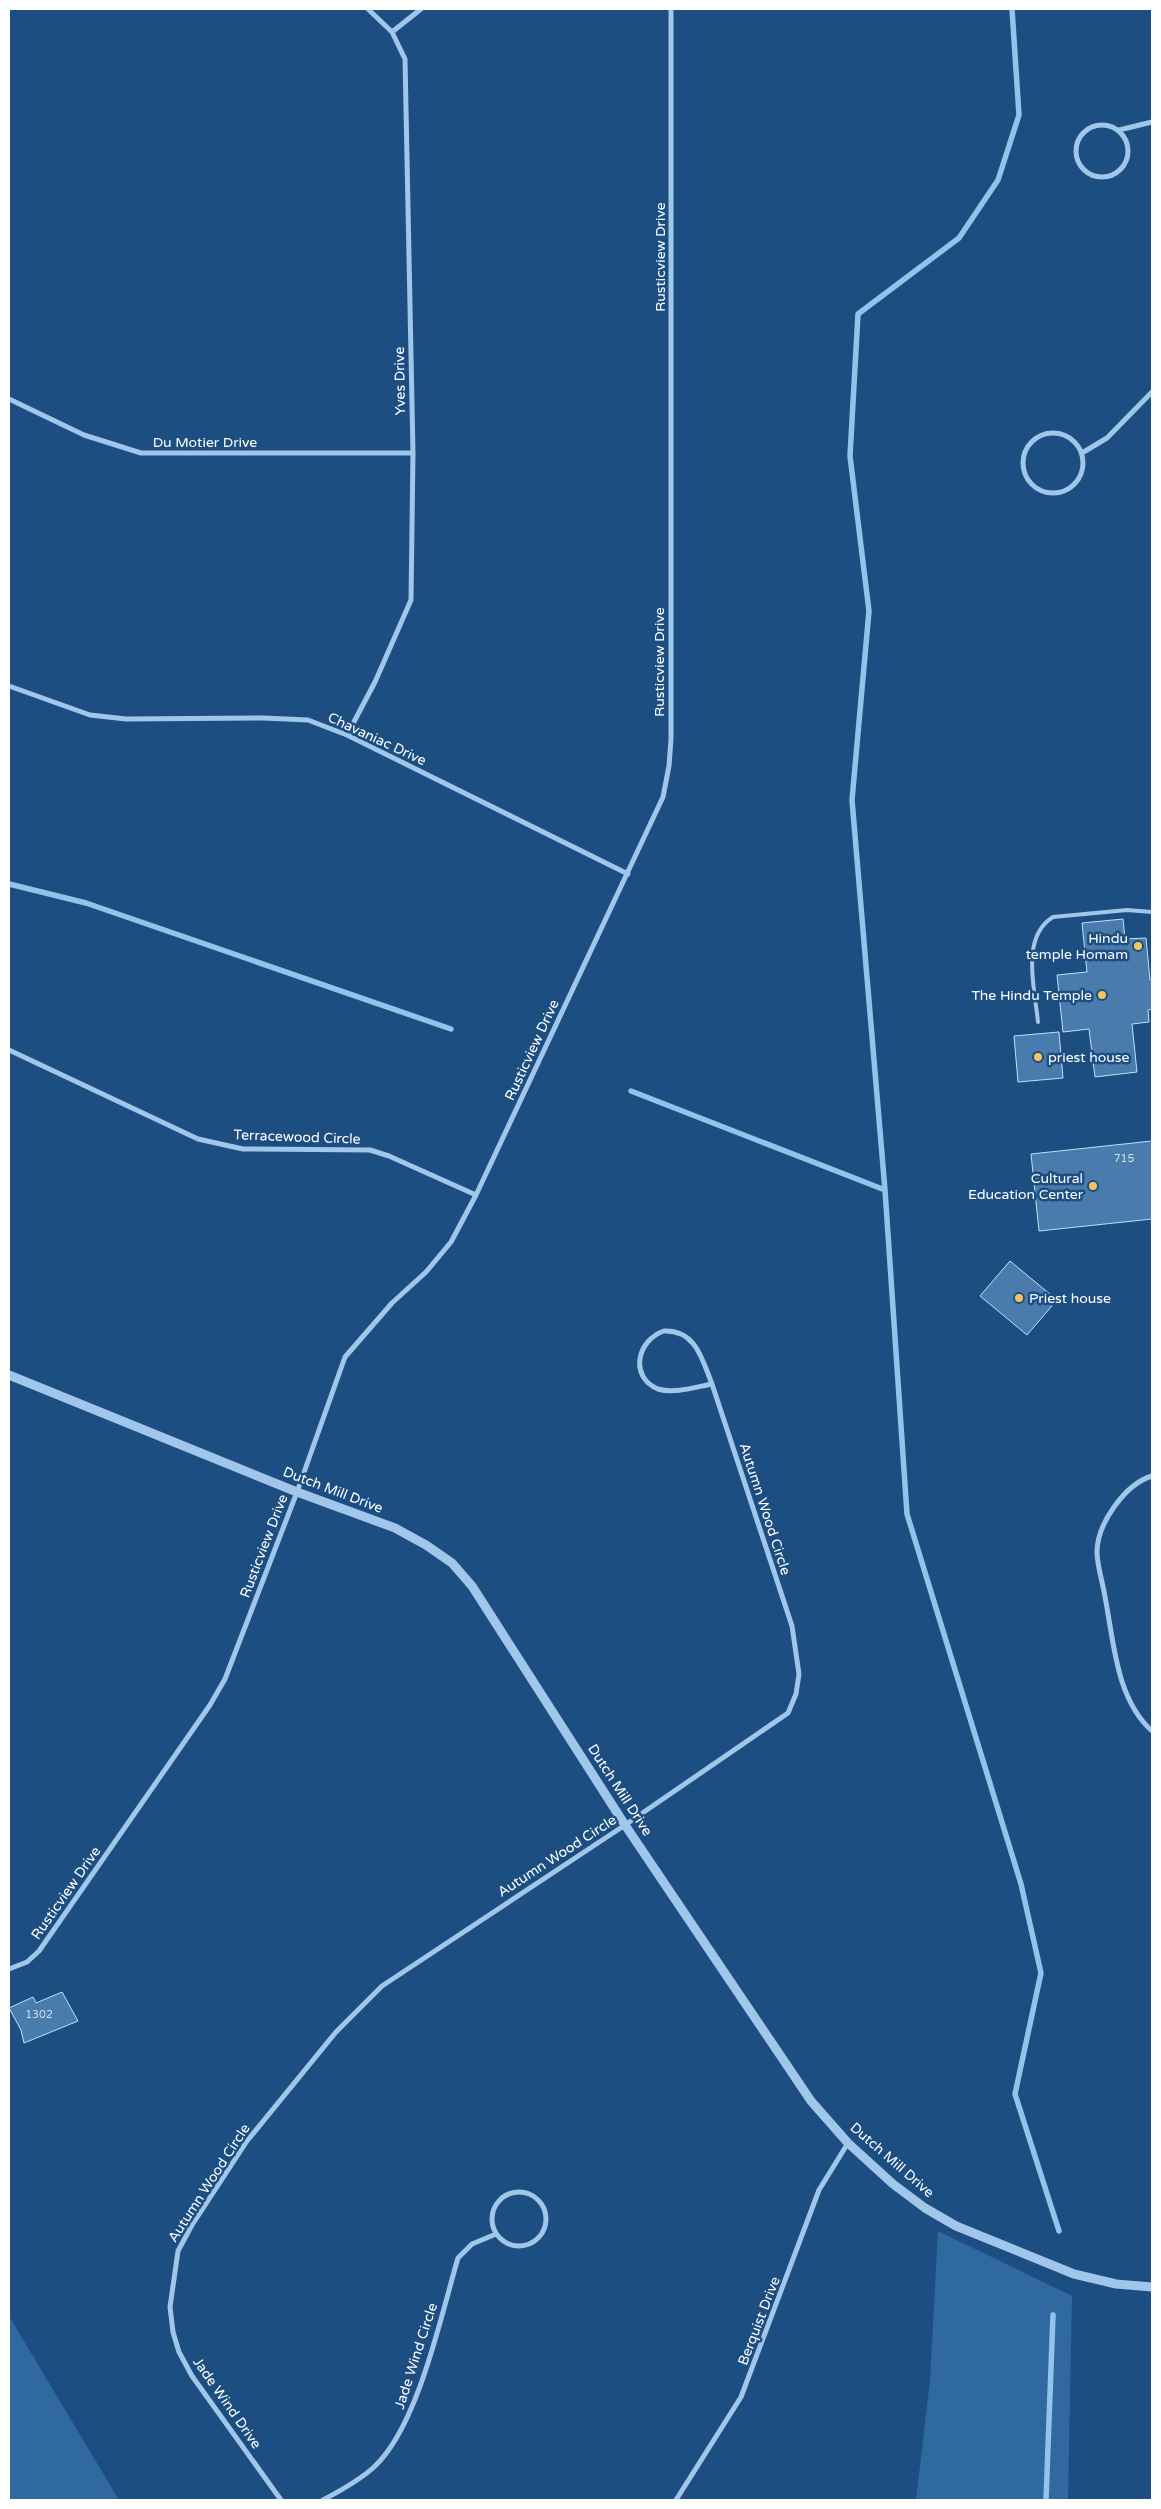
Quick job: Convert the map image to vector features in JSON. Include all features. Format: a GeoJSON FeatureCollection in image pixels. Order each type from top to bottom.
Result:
{"type":"FeatureCollection","features":[{"type":"Feature","properties":{"kind":"street","name":"Yves Drive"},"geometry":{"type":"LineString","coordinates":[[347,735],[375,682],[411,600],[413,453],[405,59],[392,32],[368,9]]}},
{"type":"Feature","properties":{"kind":"street"},"geometry":{"type":"LineString","coordinates":[[392,32],[420,9]]}},
{"type":"Feature","properties":{"kind":"street","name":"Rusticview Drive"},"geometry":{"type":"LineString","coordinates":[[9,1969],[27,1962],[39,1951],[210,1705],[225,1679],[297,1492],[345,1357],[392,1303],[426,1272],[451,1242],[476,1196],[663,797],[670,757],[671,9]]}},
{"type":"Feature","properties":{"kind":"street"},"geometry":{"type":"LineString","coordinates":[[1119,130],[1128,145],[1126,162],[1120,170],[1104,177],[1087,173],[1077,159],[1076,151],[1081,135],[1095,126],[1111,127],[1119,130],[1152,122]]}},
{"type":"Feature","properties":{"kind":"street"},"geometry":{"type":"LineString","coordinates":[[1082,453],[1107,438],[1152,392]]}},
{"type":"Feature","properties":{"kind":"street","name":"Du Motier Drive"},"geometry":{"type":"LineString","coordinates":[[9,399],[84,435],[141,453],[413,453]]}},
{"type":"Feature","properties":{"kind":"street"},"geometry":{"type":"LineString","coordinates":[[1044,434],[1058,434],[1068,437],[1082,453],[1083,472],[1078,481],[1061,493],[1051,494],[1041,491],[1032,486],[1026,477],[1023,457],[1027,447],[1044,434]]}},
{"type":"Feature","properties":{"kind":"street","name":"Chavaniac Drive"},"geometry":{"type":"LineString","coordinates":[[9,686],[90,715],[126,719],[263,718],[308,720],[347,735],[628,874]]}},
{"type":"Feature","properties":{"kind":"street","name":"Terracewood Circle"},"geometry":{"type":"LineString","coordinates":[[9,1050],[198,1139],[242,1149],[370,1150],[389,1156],[476,1196]]}},
{"type":"Feature","properties":{"kind":"street","name":"Autumn Wood Circle"},"geometry":{"type":"LineString","coordinates":[[172,2282],[178,2251],[242,2148],[336,2032],[382,1986],[625,1825],[788,1713],[796,1694],[799,1674],[792,1626],[712,1384],[698,1350],[685,1334],[675,1331],[656,1334],[647,1340],[640,1360],[642,1374],[657,1388],[668,1391],[712,1384]]}},
{"type":"Feature","properties":{"kind":"street","name":"Dutch Mill Drive"},"geometry":{"type":"LineString","coordinates":[[9,1375],[297,1492],[395,1528],[452,1563],[472,1586],[625,1825],[811,2100],[848,2143],[893,2184],[925,2208],[956,2226],[1074,2274],[1116,2284],[1152,2287]]}},
{"type":"Feature","properties":{"kind":"street"},"geometry":{"type":"LineString","coordinates":[[1152,1476],[1130,1488],[1115,1503],[1097,1551],[1118,1666],[1126,1695],[1136,1714],[1152,1731]]}},
{"type":"Feature","properties":{"kind":"street","name":"Berquist Drive"},"geometry":{"type":"LineString","coordinates":[[676,2500],[741,2397],[819,2190],[848,2143]]}},
{"type":"Feature","properties":{"kind":"street"},"geometry":{"type":"LineString","coordinates":[[527,2193],[542,2204],[547,2220],[545,2229],[534,2242],[518,2247],[502,2240],[496,2234],[492,2216],[494,2207],[508,2194],[527,2193]]}},
{"type":"Feature","properties":{"kind":"street","name":"Jade Wind Circle"},"geometry":{"type":"LineString","coordinates":[[323,2500],[374,2467],[393,2444],[408,2417],[422,2378],[458,2258],[472,2244],[496,2234]]}},
{"type":"Feature","properties":{"kind":"street","name":"Jade Wind Drive"},"geometry":{"type":"LineString","coordinates":[[172,2282],[170,2308],[173,2332],[180,2352],[192,2376],[282,2500]]}},
{"type":"Feature","properties":{"kind":"lane"},"geometry":{"type":"LineString","coordinates":[[1038,1022],[1032,960],[1038,931],[1044,922],[1054,917],[1128,910],[1152,912]]}},
{"type":"Feature","properties":{"kind":"shaded area"},"geometry":{"type":"Polygon","coordinates":[[[938,2231],[1072,2296],[1068,2500],[916,2500],[930,2380],[938,2231]]]}},
{"type":"Feature","properties":{"kind":"shaded area"},"geometry":{"type":"Polygon","coordinates":[[[9,2316],[119,2500],[9,2500],[9,2316]]]}},
{"type":"Feature","properties":{"kind":"building","name":"The Hindu Temple"},"geometry":{"type":"Polygon","coordinates":[[[1123,919],[1125,939],[1146,938],[1150,980],[1152,979],[1152,1009],[1148,1010],[1149,1022],[1132,1024],[1137,1072],[1095,1077],[1089,1029],[1063,1032],[1057,975],[1087,972],[1082,923],[1123,919]]]}},
{"type":"Feature","properties":{"kind":"building","name":"priest house"},"geometry":{"type":"Polygon","coordinates":[[[1059,1032],[1063,1078],[1018,1082],[1014,1036],[1059,1032]]]}},
{"type":"Feature","properties":{"kind":"building","name":"Cultural Education Center"},"geometry":{"type":"Polygon","coordinates":[[[1152,1141],[1152,1219],[1039,1231],[1031,1154],[1152,1141]]]}},
{"type":"Feature","properties":{"kind":"building","name":"Priest house"},"geometry":{"type":"Polygon","coordinates":[[[1010,1261],[1057,1300],[1027,1335],[980,1296],[1010,1261]]]}},
{"type":"Feature","properties":{"kind":"building"},"geometry":{"type":"Polygon","coordinates":[[[62,1992],[78,2021],[24,2043],[21,2030],[9,2008],[33,1997],[36,2003],[62,1992]]]}},
{"type":"Feature","properties":{"kind":"waterway"},"geometry":{"type":"LineString","coordinates":[[1012,9],[1019,115],[998,180],[959,238],[858,314],[850,456],[869,611],[852,800],[885,1190],[907,1514],[1021,1884],[1041,1973],[1015,2094],[1059,2231]]}},
{"type":"Feature","properties":{"kind":"waterway"},"geometry":{"type":"LineString","coordinates":[[9,884],[86,903],[451,1029]]}},
{"type":"Feature","properties":{"kind":"waterway"},"geometry":{"type":"LineString","coordinates":[[631,1091],[885,1190]]}},
{"type":"Feature","properties":{"kind":"waterway"},"geometry":{"type":"LineString","coordinates":[[1046,2500],[1053,2315]]}},
{"type":"Feature","properties":{"kind":"place","name":"Hindu temple Homam"},"geometry":{"type":"Point","coordinates":[1138,946]}},
{"type":"Feature","properties":{"kind":"place","name":"The Hindu Temple"},"geometry":{"type":"Point","coordinates":[1102,995]}},
{"type":"Feature","properties":{"kind":"place","name":"priest house"},"geometry":{"type":"Point","coordinates":[1038,1057]}},
{"type":"Feature","properties":{"kind":"place","name":"Cultural Education Center"},"geometry":{"type":"Point","coordinates":[1093,1186]}},
{"type":"Feature","properties":{"kind":"place","name":"Priest house"},"geometry":{"type":"Point","coordinates":[1019,1298]}}]}
